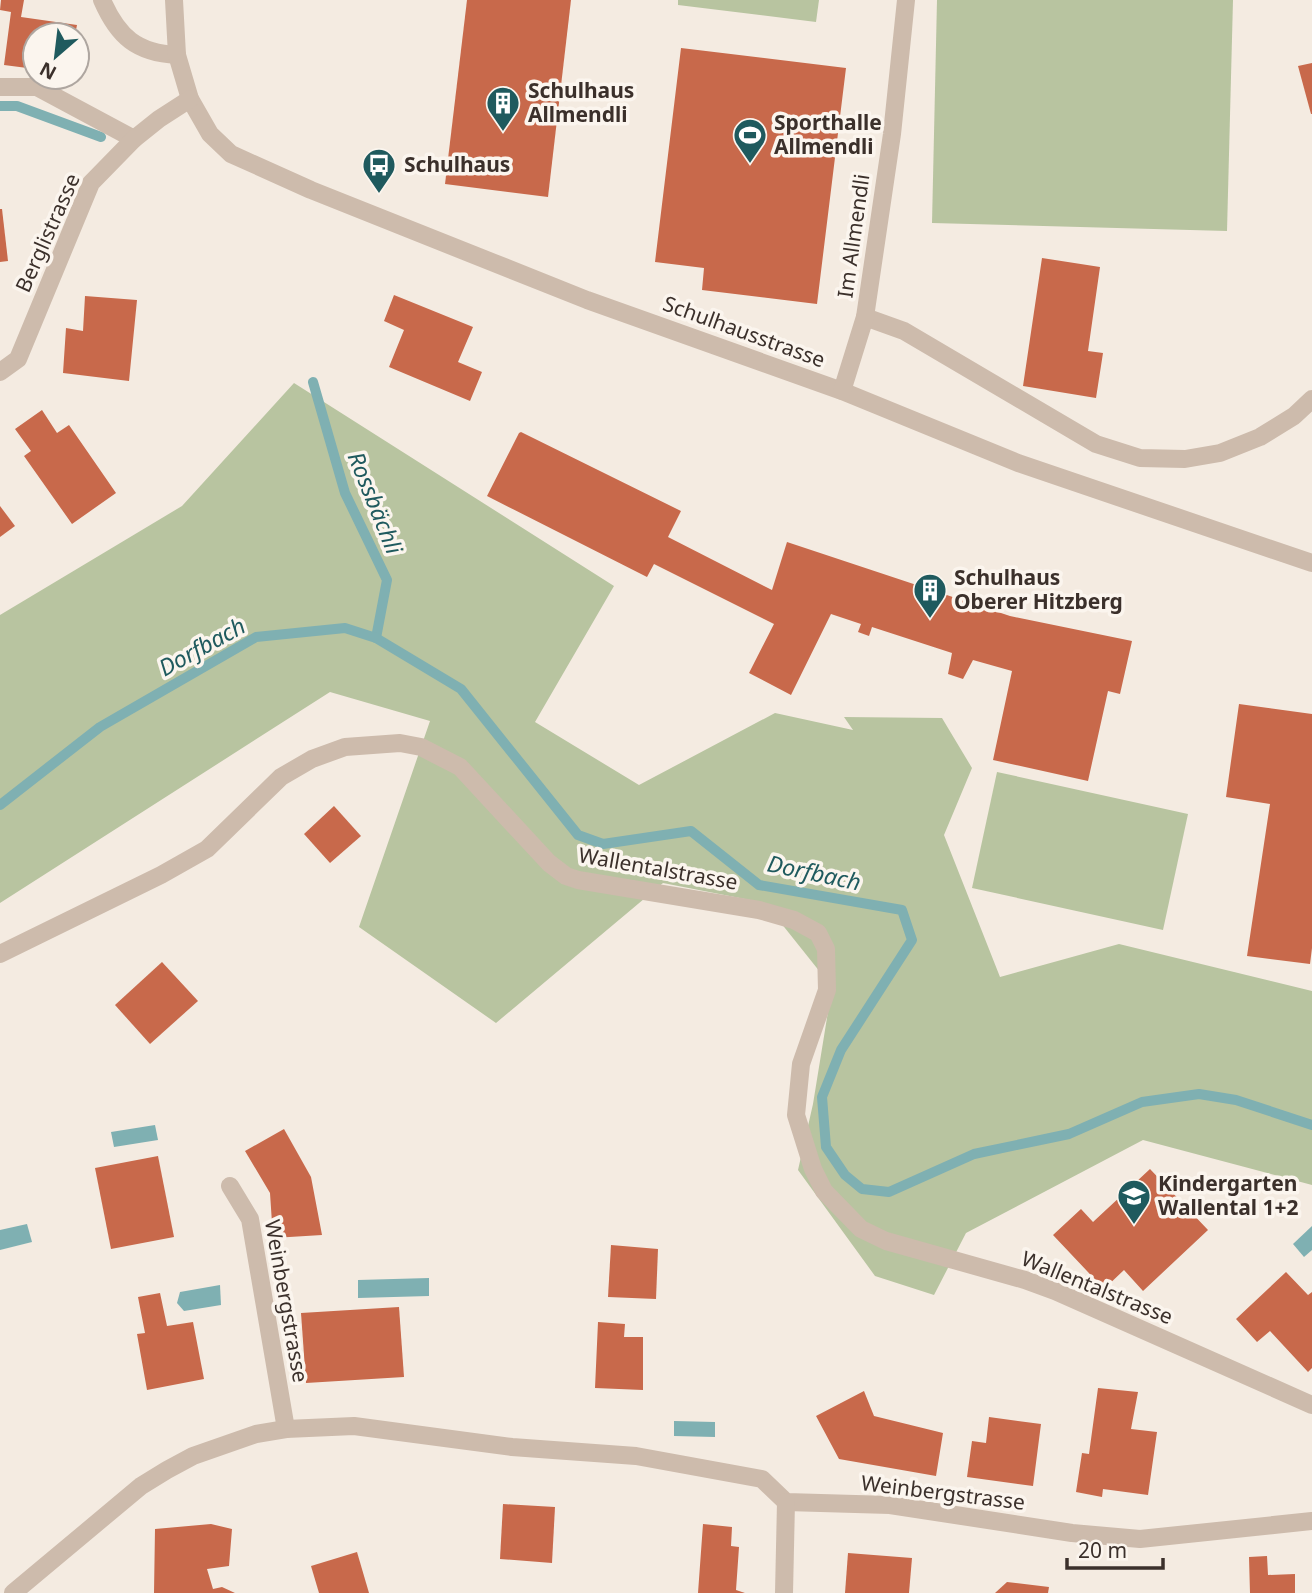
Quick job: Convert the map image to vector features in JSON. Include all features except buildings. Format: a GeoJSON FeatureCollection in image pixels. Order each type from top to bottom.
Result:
{"type":"FeatureCollection","features":[{"type":"Feature","properties":{"kind":"street"},"geometry":{"type":"LineString","coordinates":[[102,0],[109,17],[138,48],[158,54],[177,55]]}},
{"type":"Feature","properties":{"kind":"street","name":"Schulhausstrasse"},"geometry":{"type":"LineString","coordinates":[[174,0],[177,55],[190,99],[210,134],[231,155],[311,190],[587,300],[842,391],[1018,463],[1312,563]]}},
{"type":"Feature","properties":{"kind":"street","name":"Im Allmendli"},"geometry":{"type":"LineString","coordinates":[[842,391],[865,317],[892,134],[906,0]]}},
{"type":"Feature","properties":{"kind":"street"},"geometry":{"type":"LineString","coordinates":[[0,87],[37,87],[134,139]]}},
{"type":"Feature","properties":{"kind":"street","name":"Berglistrasse"},"geometry":{"type":"LineString","coordinates":[[0,372],[18,359],[91,183],[134,139],[190,99]]}},
{"type":"Feature","properties":{"kind":"street"},"geometry":{"type":"LineString","coordinates":[[865,317],[904,331],[1096,444],[1140,458],[1185,459],[1220,453],[1260,436],[1294,415],[1312,398]]}},
{"type":"Feature","properties":{"kind":"street","name":"Wallentalstrasse"},"geometry":{"type":"LineString","coordinates":[[0,954],[160,875],[206,849],[281,777],[312,759],[345,747],[372,744],[400,743],[421,747],[460,767],[549,863],[566,876],[759,910],[794,920],[818,933],[826,949],[827,990],[802,1063],[796,1115],[813,1169],[824,1191],[861,1229],[886,1241],[1055,1291],[1312,1405]]}},
{"type":"Feature","properties":{"kind":"street","name":"Weinbergstrasse"},"geometry":{"type":"LineString","coordinates":[[230,1186],[250,1219],[286,1429]]}},
{"type":"Feature","properties":{"kind":"street"},"geometry":{"type":"LineString","coordinates":[[13,1593],[141,1486],[193,1456],[256,1434],[286,1429],[354,1426],[512,1447],[636,1456],[762,1479],[786,1502],[784,1593]]}},
{"type":"Feature","properties":{"kind":"street","name":"Weinbergstrasse"},"geometry":{"type":"LineString","coordinates":[[786,1502],[890,1505],[1072,1533],[1140,1539],[1312,1521]]}},
{"type":"Feature","properties":{"kind":"green space"},"geometry":{"type":"Polygon","coordinates":[[[678,0],[819,0],[816,22],[678,5],[678,0]]]}},
{"type":"Feature","properties":{"kind":"green space"},"geometry":{"type":"Polygon","coordinates":[[[937,0],[1233,0],[1227,231],[932,223],[937,0]]]}},
{"type":"Feature","properties":{"kind":"green space"},"geometry":{"type":"Polygon","coordinates":[[[294,383],[614,586],[535,722],[639,785],[775,713],[853,730],[844,717],[942,718],[972,768],[944,835],[1000,977],[1119,944],[1312,991],[1312,1185],[1143,1140],[966,1233],[934,1295],[875,1276],[798,1170],[813,1104],[832,987],[765,903],[663,883],[496,1023],[359,927],[430,721],[330,692],[0,903],[0,615],[182,506],[294,383]]]}},
{"type":"Feature","properties":{"kind":"green space"},"geometry":{"type":"Polygon","coordinates":[[[997,772],[1188,814],[1163,930],[972,888],[997,772]]]}},
{"type":"Feature","properties":{"kind":"water"},"geometry":{"type":"Polygon","coordinates":[[[155,1125],[158,1140],[114,1147],[111,1132],[155,1125]]]}},
{"type":"Feature","properties":{"kind":"water"},"geometry":{"type":"Polygon","coordinates":[[[27,1224],[32,1242],[0,1250],[0,1230],[27,1224]]]}},
{"type":"Feature","properties":{"kind":"water"},"geometry":{"type":"Polygon","coordinates":[[[1312,1226],[1312,1250],[1304,1257],[1293,1244],[1312,1226]]]}},
{"type":"Feature","properties":{"kind":"water"},"geometry":{"type":"Polygon","coordinates":[[[429,1278],[429,1296],[358,1298],[358,1280],[429,1278]]]}},
{"type":"Feature","properties":{"kind":"water"},"geometry":{"type":"Polygon","coordinates":[[[220,1285],[221,1305],[184,1311],[177,1303],[180,1292],[220,1285]]]}},
{"type":"Feature","properties":{"kind":"water"},"geometry":{"type":"Polygon","coordinates":[[[674,1421],[715,1422],[715,1437],[674,1436],[674,1421]]]}},
{"type":"Feature","properties":{"kind":"waterway","name":"Rossbächli"},"geometry":{"type":"LineString","coordinates":[[0,106],[17,106],[101,137]]}},
{"type":"Feature","properties":{"kind":"waterway","name":"Rossbächli"},"geometry":{"type":"LineString","coordinates":[[313,382],[345,493],[387,580],[376,638]]}},
{"type":"Feature","properties":{"kind":"waterway","name":"Dorfbach"},"geometry":{"type":"LineString","coordinates":[[0,805],[100,727],[256,637],[345,628],[376,638],[461,689],[578,835],[603,844],[691,831],[759,885],[902,910],[912,940],[841,1050],[822,1097],[826,1147],[845,1175],[862,1189],[889,1192],[974,1154],[1069,1134],[1142,1102],[1199,1094],[1236,1100],[1312,1125]]}},
{"type":"Feature","properties":{"kind":"place","name":"Schulhaus Allmendli"},"geometry":{"type":"Point","coordinates":[503,133]}},
{"type":"Feature","properties":{"kind":"place","name":"Sporthalle Allmendli"},"geometry":{"type":"Point","coordinates":[750,165]}},
{"type":"Feature","properties":{"kind":"place","name":"Schulhaus"},"geometry":{"type":"Point","coordinates":[379,195]}},
{"type":"Feature","properties":{"kind":"place","name":"Schulhaus Oberer Hitzberg"},"geometry":{"type":"Point","coordinates":[930,620]}},
{"type":"Feature","properties":{"kind":"place","name":"Kindergarten Wallental 1+2"},"geometry":{"type":"Point","coordinates":[1134,1226]}}]}
